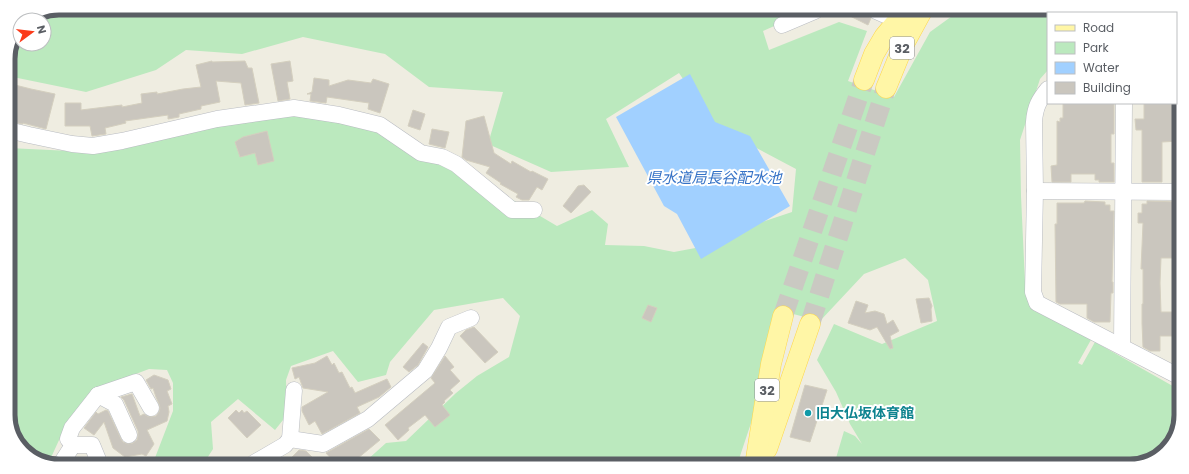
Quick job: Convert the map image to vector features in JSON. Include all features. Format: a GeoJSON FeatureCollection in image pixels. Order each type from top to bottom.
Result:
{"type":"FeatureCollection","features":[{"type":"Feature","properties":{"kind":"main road","name":"32"},"geometry":{"type":"LineString","coordinates":[[864,80],[874,54],[884,37],[902,15]]}},
{"type":"Feature","properties":{"kind":"main road","name":"32"},"geometry":{"type":"LineString","coordinates":[[886,88],[904,44],[920,15]]}},
{"type":"Feature","properties":{"kind":"main road","name":"32"},"geometry":{"type":"LineString","coordinates":[[756,459],[771,364],[783,316]]}},
{"type":"Feature","properties":{"kind":"main road","name":"32"},"geometry":{"type":"LineString","coordinates":[[764,459],[810,324]]}},
{"type":"Feature","properties":{"kind":"street"},"geometry":{"type":"LineString","coordinates":[[782,25],[806,15]]}},
{"type":"Feature","properties":{"kind":"street"},"geometry":{"type":"LineString","coordinates":[[1047,90],[1042,96],[1035,111],[1033,292],[1037,303],[1174,374]]}},
{"type":"Feature","properties":{"kind":"street"},"geometry":{"type":"LineString","coordinates":[[1122,346],[1124,104]]}},
{"type":"Feature","properties":{"kind":"street"},"geometry":{"type":"LineString","coordinates":[[15,132],[72,144],[94,146],[138,138],[217,119],[294,108],[339,115],[380,126],[421,153],[442,157],[456,164],[512,210],[534,210]]}},
{"type":"Feature","properties":{"kind":"street"},"geometry":{"type":"LineString","coordinates":[[1035,191],[1174,192]]}},
{"type":"Feature","properties":{"kind":"street"},"geometry":{"type":"LineString","coordinates":[[290,439],[323,444],[368,419],[425,372],[449,327],[471,318]]}},
{"type":"Feature","properties":{"kind":"street"},"geometry":{"type":"LineString","coordinates":[[73,445],[68,439],[72,428],[98,395],[136,382],[152,408]]}},
{"type":"Feature","properties":{"kind":"street"},"geometry":{"type":"LineString","coordinates":[[261,459],[285,445],[290,439],[294,390]]}},
{"type":"Feature","properties":{"kind":"street"},"geometry":{"type":"LineString","coordinates":[[98,395],[115,404],[129,435]]}},
{"type":"Feature","properties":{"kind":"street"},"geometry":{"type":"LineString","coordinates":[[64,459],[73,445]]}},
{"type":"Feature","properties":{"kind":"street"},"geometry":{"type":"LineString","coordinates":[[73,445],[92,445],[98,459]]}},
{"type":"Feature","properties":{"kind":"green space"},"geometry":{"type":"Polygon","coordinates":[[[59,15],[799,15],[763,31],[769,50],[839,22],[867,31],[848,81],[894,97],[930,32],[953,15],[1047,15],[1047,71],[1040,79],[1020,140],[1025,282],[1036,308],[1092,338],[1078,363],[1082,365],[1095,342],[1174,387],[1174,415],[1172,429],[1167,439],[1157,450],[1144,457],[1135,459],[836,459],[844,431],[855,436],[862,444],[850,424],[836,392],[817,360],[834,324],[882,344],[937,321],[928,280],[905,258],[864,274],[820,321],[778,310],[752,420],[739,459],[368,459],[386,443],[406,441],[456,393],[477,376],[509,357],[520,316],[503,298],[434,310],[390,362],[386,375],[358,382],[333,351],[291,366],[286,380],[287,415],[275,430],[238,399],[211,422],[213,449],[207,459],[155,459],[173,411],[173,383],[167,370],[149,369],[104,386],[65,427],[51,458],[45,457],[32,450],[24,442],[17,429],[15,418],[15,148],[71,151],[296,113],[386,120],[430,153],[557,226],[592,210],[608,224],[605,245],[644,246],[674,252],[706,246],[729,233],[792,212],[796,169],[715,126],[679,73],[606,119],[629,167],[551,172],[488,144],[503,92],[429,87],[385,54],[303,37],[242,54],[186,50],[156,70],[86,92],[15,77],[16,52],[52,52],[52,16],[59,15]]]}},
{"type":"Feature","properties":{"kind":"water","name":"県水道局長谷配水池"},"geometry":{"type":"Polygon","coordinates":[[[690,74],[715,122],[750,136],[790,206],[701,259],[677,214],[664,206],[616,117],[690,74]]]}},
{"type":"Feature","properties":{"kind":"building"},"geometry":{"type":"Polygon","coordinates":[[[848,15],[868,15],[871,18],[868,25],[848,15]]]}},
{"type":"Feature","properties":{"kind":"building"},"geometry":{"type":"Polygon","coordinates":[[[212,61],[245,61],[248,68],[252,68],[259,103],[245,105],[241,83],[216,81],[220,102],[201,106],[201,109],[179,114],[179,117],[168,119],[168,115],[125,121],[126,123],[105,128],[106,134],[92,136],[90,126],[65,126],[65,103],[81,103],[81,110],[122,105],[122,107],[142,103],[141,94],[157,92],[157,94],[201,87],[196,65],[212,61]]]}},
{"type":"Feature","properties":{"kind":"building"},"geometry":{"type":"Polygon","coordinates":[[[290,61],[293,81],[287,82],[290,99],[278,101],[271,64],[290,61]]]}},
{"type":"Feature","properties":{"kind":"building"},"geometry":{"type":"Polygon","coordinates":[[[314,78],[329,80],[329,86],[348,80],[371,83],[373,79],[389,84],[380,113],[368,109],[369,103],[327,97],[326,103],[310,101],[311,94],[307,94],[312,92],[314,78]]]}},
{"type":"Feature","properties":{"kind":"building"},"geometry":{"type":"Polygon","coordinates":[[[15,85],[55,94],[46,129],[15,122],[15,85]]]}},
{"type":"Feature","properties":{"kind":"building"},"geometry":{"type":"Polygon","coordinates":[[[1063,104],[1114,104],[1114,134],[1111,134],[1111,163],[1114,163],[1114,182],[1099,182],[1099,180],[1095,180],[1095,174],[1071,174],[1071,182],[1052,182],[1051,166],[1057,165],[1057,121],[1060,122],[1060,118],[1063,118],[1063,104]]]}},
{"type":"Feature","properties":{"kind":"building"},"geometry":{"type":"Polygon","coordinates":[[[1144,104],[1174,104],[1174,141],[1162,142],[1162,182],[1142,182],[1142,130],[1136,130],[1135,119],[1144,119],[1144,104]]]}},
{"type":"Feature","properties":{"kind":"building"},"geometry":{"type":"Polygon","coordinates":[[[413,110],[425,114],[420,130],[408,126],[413,110]]]}},
{"type":"Feature","properties":{"kind":"building"},"geometry":{"type":"Polygon","coordinates":[[[484,116],[494,153],[511,164],[512,161],[531,172],[532,171],[548,179],[542,190],[537,187],[529,200],[522,200],[516,197],[518,194],[500,184],[501,183],[486,173],[490,167],[466,160],[462,157],[466,121],[484,116]]]}},
{"type":"Feature","properties":{"kind":"building"},"geometry":{"type":"Polygon","coordinates":[[[432,129],[449,132],[445,148],[429,144],[432,129]]]}},
{"type":"Feature","properties":{"kind":"building"},"geometry":{"type":"Polygon","coordinates":[[[267,131],[274,161],[258,165],[255,153],[240,157],[235,142],[243,137],[267,131]]]}},
{"type":"Feature","properties":{"kind":"building"},"geometry":{"type":"Polygon","coordinates":[[[584,185],[591,192],[571,213],[563,206],[578,186],[584,185]]]}},
{"type":"Feature","properties":{"kind":"building"},"geometry":{"type":"Polygon","coordinates":[[[1085,201],[1105,202],[1105,205],[1110,205],[1110,211],[1114,211],[1113,293],[1111,293],[1110,322],[1094,322],[1087,318],[1087,304],[1060,304],[1056,302],[1055,224],[1057,224],[1057,203],[1084,203],[1085,201]]]}},
{"type":"Feature","properties":{"kind":"building"},"geometry":{"type":"Polygon","coordinates":[[[1147,201],[1174,202],[1174,258],[1161,258],[1160,283],[1161,312],[1174,312],[1174,336],[1160,336],[1160,351],[1150,351],[1143,347],[1143,269],[1141,269],[1143,223],[1138,223],[1138,213],[1142,213],[1142,204],[1147,204],[1147,201]]]}},
{"type":"Feature","properties":{"kind":"building"},"geometry":{"type":"Polygon","coordinates":[[[929,298],[932,306],[932,321],[921,323],[916,299],[929,298]]]}},
{"type":"Feature","properties":{"kind":"building"},"geometry":{"type":"Polygon","coordinates":[[[856,301],[868,305],[865,313],[875,311],[884,314],[887,324],[893,320],[899,331],[890,336],[893,348],[890,349],[877,327],[870,330],[848,323],[856,301]]]}},
{"type":"Feature","properties":{"kind":"building"},"geometry":{"type":"Polygon","coordinates":[[[648,305],[657,308],[651,322],[642,318],[648,305]]]}},
{"type":"Feature","properties":{"kind":"building"},"geometry":{"type":"Polygon","coordinates":[[[474,327],[498,352],[485,363],[460,336],[466,330],[474,327]]]}},
{"type":"Feature","properties":{"kind":"building"},"geometry":{"type":"Polygon","coordinates":[[[423,343],[428,347],[418,365],[409,372],[403,367],[423,343]]]}},
{"type":"Feature","properties":{"kind":"building"},"geometry":{"type":"Polygon","coordinates":[[[327,356],[332,365],[334,363],[339,373],[342,372],[350,388],[352,387],[355,393],[387,379],[391,387],[379,397],[357,407],[360,413],[322,434],[315,421],[309,425],[302,411],[302,407],[328,392],[303,388],[299,377],[295,379],[292,368],[315,363],[327,356]]]}},
{"type":"Feature","properties":{"kind":"building"},"geometry":{"type":"Polygon","coordinates":[[[445,356],[454,367],[450,370],[460,381],[450,390],[453,393],[444,401],[445,402],[442,405],[450,415],[435,427],[425,415],[408,428],[409,430],[398,440],[385,425],[435,383],[431,378],[445,356]]]}},
{"type":"Feature","properties":{"kind":"building"},"geometry":{"type":"Polygon","coordinates":[[[154,375],[168,380],[171,389],[167,391],[172,404],[168,406],[169,412],[167,421],[147,430],[154,444],[146,456],[142,454],[125,457],[113,448],[104,422],[94,435],[84,428],[96,412],[98,414],[106,410],[108,411],[123,442],[128,444],[137,440],[138,431],[124,400],[121,397],[132,394],[140,416],[144,414],[151,417],[156,416],[160,408],[159,404],[153,388],[151,389],[146,380],[154,375]]]}},
{"type":"Feature","properties":{"kind":"building","name":"旧大仏坂体育館"},"geometry":{"type":"Polygon","coordinates":[[[805,385],[827,390],[810,442],[790,437],[805,385]]]}},
{"type":"Feature","properties":{"kind":"building"},"geometry":{"type":"Polygon","coordinates":[[[236,410],[239,413],[242,410],[244,413],[247,411],[261,425],[247,438],[228,418],[236,410]]]}},
{"type":"Feature","properties":{"kind":"building"},"geometry":{"type":"Polygon","coordinates":[[[369,429],[380,440],[357,459],[331,459],[326,453],[369,429]]]}},
{"type":"Feature","properties":{"kind":"building"},"geometry":{"type":"Polygon","coordinates":[[[299,450],[306,451],[314,459],[290,459],[299,450]]]}},
{"type":"Feature","properties":{"kind":"tunnel"},"geometry":{"type":"LineString","coordinates":[[783,316],[864,80]]}},
{"type":"Feature","properties":{"kind":"tunnel"},"geometry":{"type":"LineString","coordinates":[[810,324],[886,88]]}},
{"type":"Feature","properties":{"kind":"place","name":"旧大仏坂体育館"},"geometry":{"type":"Point","coordinates":[808,413]}}]}
